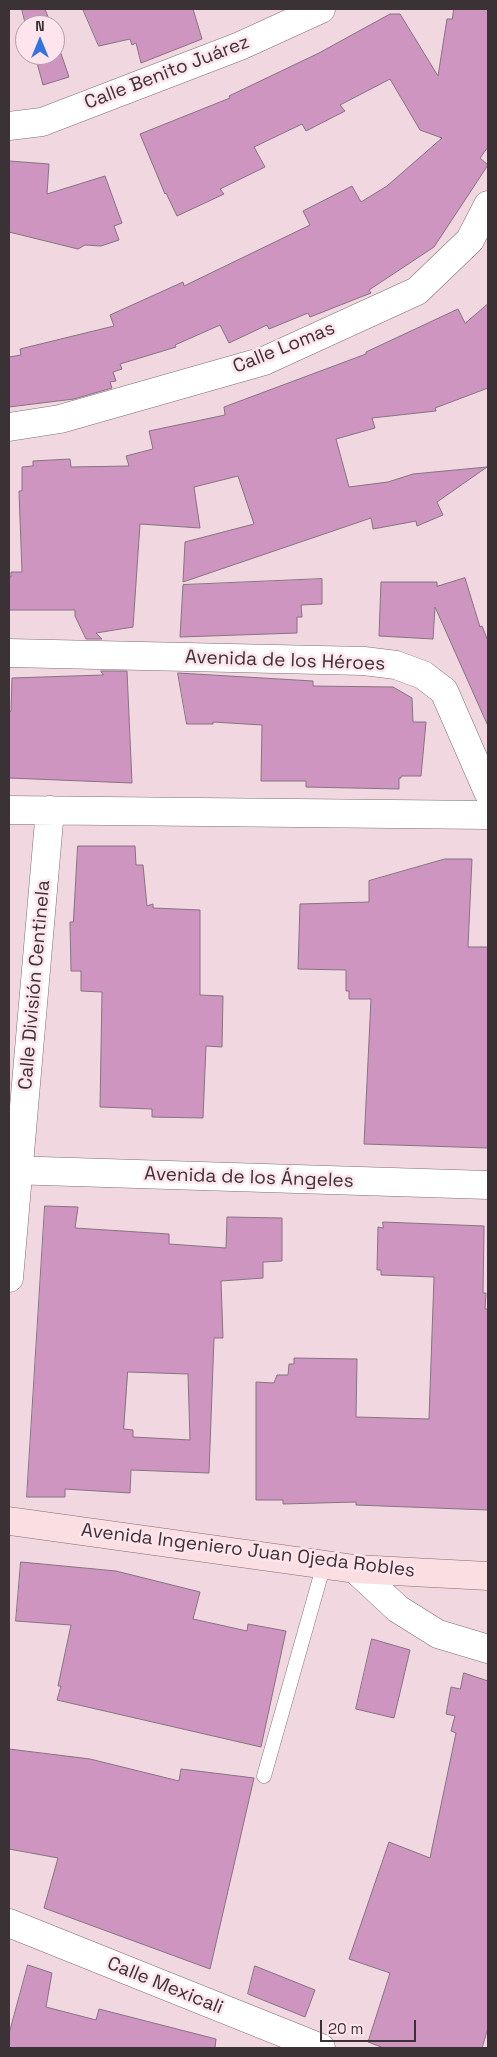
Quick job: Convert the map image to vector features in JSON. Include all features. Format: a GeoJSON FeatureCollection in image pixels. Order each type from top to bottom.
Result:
{"type":"FeatureCollection","features":[{"type":"Feature","properties":{"kind":"main road","name":"Avenida Ingeniero Juan Ojeda Robles"},"geometry":{"type":"LineString","coordinates":[[9,1521],[355,1569],[488,1576]]}},
{"type":"Feature","properties":{"kind":"street","name":"Calle Benito Juárez"},"geometry":{"type":"LineString","coordinates":[[9,126],[42,122],[240,46],[321,9]]}},
{"type":"Feature","properties":{"kind":"street","name":"Calle Lomas"},"geometry":{"type":"LineString","coordinates":[[9,427],[60,419],[264,361],[417,291],[470,240],[488,206]]}},
{"type":"Feature","properties":{"kind":"street","name":"Avenida de los Héroes"},"geometry":{"type":"LineString","coordinates":[[9,654],[364,661],[396,665],[423,675],[444,691],[488,792]]}},
{"type":"Feature","properties":{"kind":"street"},"geometry":{"type":"LineString","coordinates":[[9,810],[488,815]]}},
{"type":"Feature","properties":{"kind":"street","name":"Calle División Centinela"},"geometry":{"type":"LineString","coordinates":[[9,1278],[14,1171],[50,810]]}},
{"type":"Feature","properties":{"kind":"street","name":"Avenida de los Ángeles"},"geometry":{"type":"LineString","coordinates":[[14,1171],[488,1185]]}},
{"type":"Feature","properties":{"kind":"street"},"geometry":{"type":"LineString","coordinates":[[355,1569],[398,1609],[438,1634],[488,1649]]}},
{"type":"Feature","properties":{"kind":"street","name":"Calle Mexicali"},"geometry":{"type":"LineString","coordinates":[[9,1923],[321,2048]]}},
{"type":"Feature","properties":{"kind":"lane"},"geometry":{"type":"LineString","coordinates":[[264,1776],[324,1564]]}},
{"type":"Feature","properties":{"kind":"building"},"geometry":{"type":"Polygon","coordinates":[[[22,9],[45,9],[47,15],[24,15],[22,9]]]}},
{"type":"Feature","properties":{"kind":"building"},"geometry":{"type":"Polygon","coordinates":[[[83,9],[193,9],[202,39],[141,63],[136,43],[132,45],[130,39],[99,46],[83,9]]]}},
{"type":"Feature","properties":{"kind":"building"},"geometry":{"type":"Polygon","coordinates":[[[454,9],[488,9],[488,147],[480,158],[488,165],[434,247],[369,290],[371,293],[310,317],[308,313],[269,329],[267,325],[229,343],[220,325],[175,345],[176,347],[120,364],[122,369],[113,372],[116,381],[110,382],[112,388],[74,399],[9,407],[9,357],[21,355],[20,349],[114,326],[110,315],[183,282],[184,286],[310,225],[303,211],[352,186],[361,202],[387,186],[442,138],[420,130],[390,79],[340,105],[345,111],[306,131],[302,124],[254,147],[265,167],[220,189],[224,194],[177,216],[165,194],[140,134],[230,98],[229,96],[319,53],[390,14],[400,14],[438,76],[447,19],[452,19],[454,9]]]}},
{"type":"Feature","properties":{"kind":"building"},"geometry":{"type":"Polygon","coordinates":[[[38,65],[65,65],[69,77],[43,85],[38,65]]]}},
{"type":"Feature","properties":{"kind":"building"},"geometry":{"type":"Polygon","coordinates":[[[9,161],[49,164],[47,194],[105,176],[122,223],[114,226],[119,240],[101,246],[85,245],[78,249],[9,232],[9,161]]]}},
{"type":"Feature","properties":{"kind":"building"},"geometry":{"type":"Polygon","coordinates":[[[488,304],[488,388],[435,408],[436,411],[372,418],[375,428],[336,439],[349,487],[388,482],[413,474],[487,467],[437,502],[443,515],[417,526],[416,521],[373,529],[371,518],[183,582],[185,542],[254,524],[238,476],[194,487],[200,528],[140,524],[133,627],[96,633],[102,639],[86,639],[75,616],[75,610],[9,610],[9,577],[11,577],[11,572],[22,572],[19,491],[22,491],[22,467],[33,466],[33,461],[70,459],[71,467],[129,466],[126,456],[153,449],[149,431],[225,415],[224,407],[366,354],[366,352],[458,309],[465,323],[488,304]]]}},
{"type":"Feature","properties":{"kind":"building"},"geometry":{"type":"Polygon","coordinates":[[[465,578],[480,627],[482,626],[488,641],[488,726],[435,607],[433,639],[379,636],[381,582],[437,582],[437,586],[465,578]]]}},
{"type":"Feature","properties":{"kind":"building"},"geometry":{"type":"Polygon","coordinates":[[[322,579],[322,604],[301,605],[302,617],[297,617],[297,633],[180,637],[183,585],[322,579]]]}},
{"type":"Feature","properties":{"kind":"building"},"geometry":{"type":"Polygon","coordinates":[[[101,671],[127,671],[132,783],[9,778],[9,712],[11,711],[12,678],[103,675],[101,671]]]}},
{"type":"Feature","properties":{"kind":"building"},"geometry":{"type":"Polygon","coordinates":[[[178,673],[313,681],[313,686],[393,687],[412,698],[413,722],[426,722],[421,776],[401,776],[399,778],[399,789],[306,787],[306,781],[261,781],[262,725],[213,722],[213,724],[187,724],[178,673]]]}},
{"type":"Feature","properties":{"kind":"building"},"geometry":{"type":"Polygon","coordinates":[[[78,846],[135,846],[136,865],[143,865],[147,906],[153,904],[153,908],[200,910],[200,995],[223,996],[222,1047],[206,1046],[203,1118],[152,1117],[152,1109],[100,1107],[102,992],[81,991],[81,971],[71,971],[70,922],[73,922],[78,846]]]}},
{"type":"Feature","properties":{"kind":"building"},"geometry":{"type":"Polygon","coordinates":[[[445,859],[472,859],[468,947],[488,947],[488,1148],[364,1144],[371,999],[349,999],[349,991],[346,991],[346,970],[298,969],[300,904],[369,902],[369,881],[445,859]]]}},
{"type":"Feature","properties":{"kind":"building"},"geometry":{"type":"Polygon","coordinates":[[[45,1206],[78,1207],[75,1228],[169,1234],[169,1244],[226,1248],[227,1217],[282,1218],[282,1261],[263,1262],[263,1278],[221,1281],[223,1338],[214,1338],[209,1473],[131,1470],[130,1493],[65,1489],[65,1497],[27,1497],[45,1206]],[[128,1372],[124,1429],[133,1430],[133,1437],[190,1440],[188,1374],[128,1372]]]}},
{"type":"Feature","properties":{"kind":"building"},"geometry":{"type":"Polygon","coordinates":[[[383,1222],[484,1226],[483,1293],[486,1293],[485,1309],[488,1309],[488,1510],[356,1505],[356,1502],[283,1504],[283,1500],[256,1500],[256,1382],[274,1383],[277,1375],[288,1375],[289,1364],[294,1364],[294,1358],[357,1359],[356,1417],[429,1419],[434,1277],[381,1275],[381,1270],[377,1270],[378,1227],[383,1228],[383,1222]]]}},
{"type":"Feature","properties":{"kind":"building"},"geometry":{"type":"Polygon","coordinates":[[[21,1562],[116,1571],[200,1592],[193,1619],[247,1631],[248,1624],[286,1631],[261,1747],[57,1700],[61,1686],[58,1686],[71,1625],[16,1621],[21,1562]]]}},
{"type":"Feature","properties":{"kind":"building"},"geometry":{"type":"Polygon","coordinates":[[[372,1639],[410,1650],[394,1718],[356,1709],[372,1639]]]}},
{"type":"Feature","properties":{"kind":"building"},"geometry":{"type":"Polygon","coordinates":[[[464,1673],[488,1681],[488,2028],[482,2048],[384,2048],[368,2042],[390,1973],[349,1959],[389,1842],[430,1858],[456,1733],[451,1731],[455,1716],[446,1714],[451,1687],[460,1689],[464,1673]]]}},
{"type":"Feature","properties":{"kind":"building"},"geometry":{"type":"Polygon","coordinates":[[[9,1749],[90,1759],[179,1781],[181,1769],[254,1778],[210,1969],[44,1908],[58,1858],[9,1849],[9,1749]]]}},
{"type":"Feature","properties":{"kind":"building"},"geometry":{"type":"Polygon","coordinates":[[[28,1965],[52,1973],[46,2007],[96,2020],[99,2009],[216,2039],[215,2048],[9,2048],[9,2034],[28,1965]]]}},
{"type":"Feature","properties":{"kind":"building"},"geometry":{"type":"Polygon","coordinates":[[[255,1966],[315,1990],[305,2017],[248,1994],[255,1966]]]}}]}
